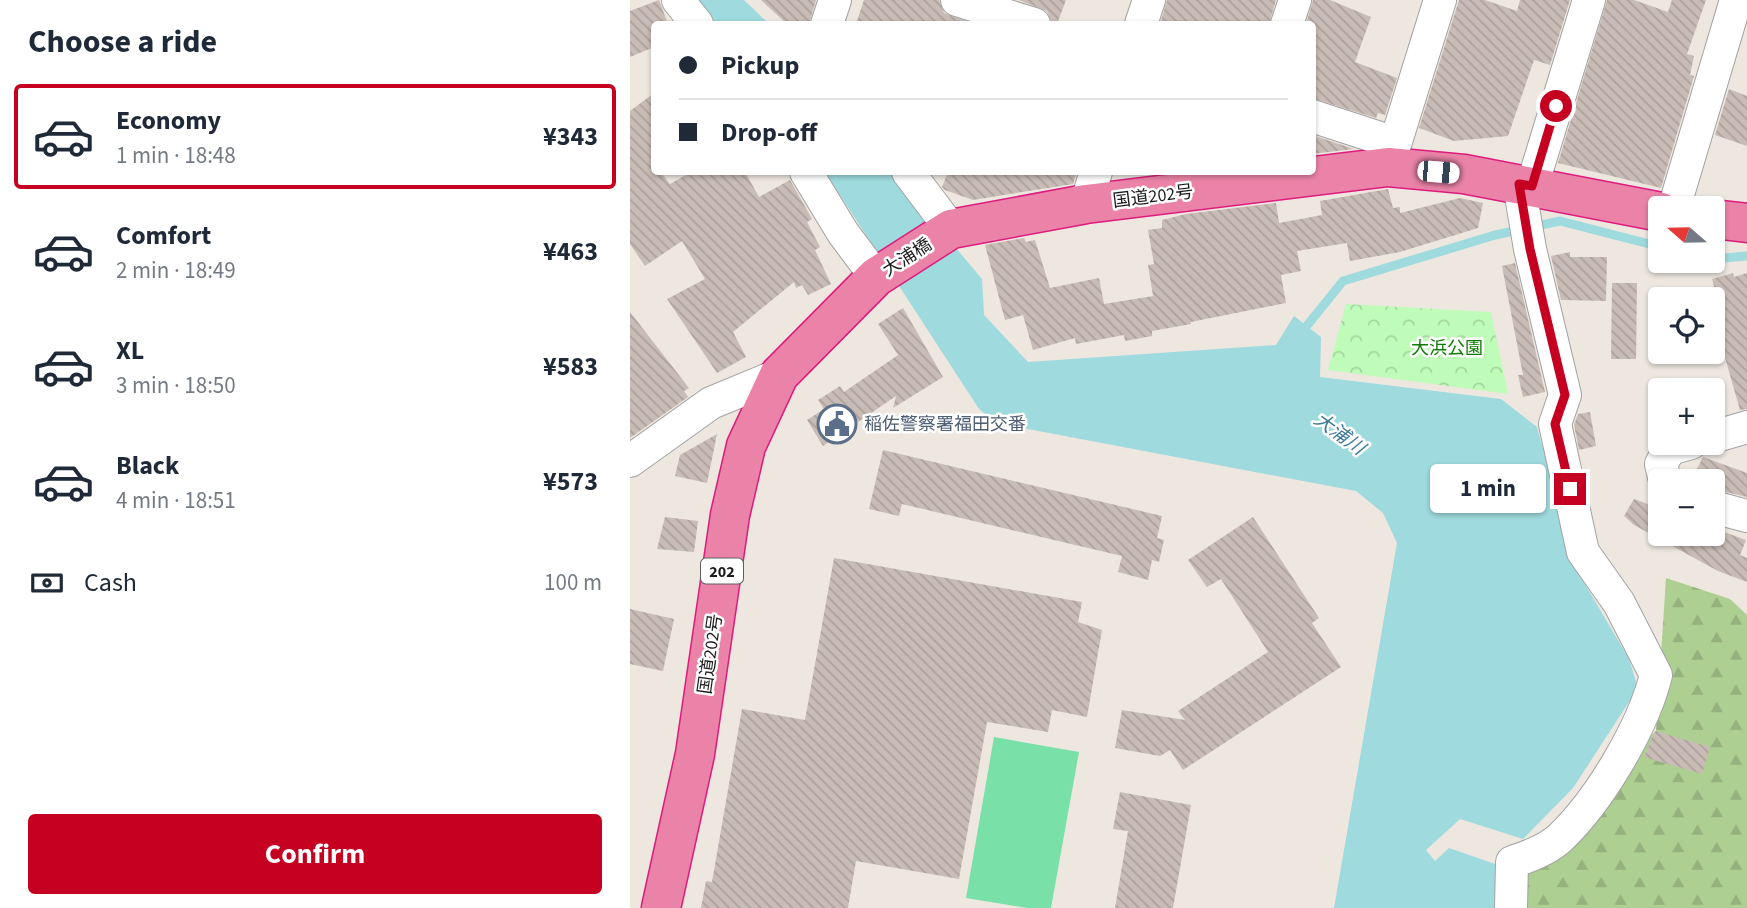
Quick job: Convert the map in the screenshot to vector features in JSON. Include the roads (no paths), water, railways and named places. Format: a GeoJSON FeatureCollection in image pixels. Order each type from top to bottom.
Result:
{"type":"FeatureCollection","features":[{"type":"Feature","properties":{"kind":"highway","name":"国道202号"},"geometry":{"type":"LineString","coordinates":[[1316,163],[1392,155],[1464,174],[1648,209]]}},
{"type":"Feature","properties":{"kind":"highway","name":"国道202号"},"geometry":{"type":"LineString","coordinates":[[939,209],[1210,175]]}},
{"type":"Feature","properties":{"kind":"highway","name":"大浦橋"},"geometry":{"type":"LineString","coordinates":[[876,277],[939,209]]}},
{"type":"Feature","properties":{"kind":"highway"},"geometry":{"type":"LineString","coordinates":[[1726,221],[1747,223]]}},
{"type":"Feature","properties":{"kind":"highway","name":"国道202号"},"geometry":{"type":"LineString","coordinates":[[661,908],[695,754],[730,515],[746,446],[779,375],[876,277]]}},
{"type":"Feature","properties":{"kind":"street"},"geometry":{"type":"LineString","coordinates":[[678,0],[695,21]]}},
{"type":"Feature","properties":{"kind":"street"},"geometry":{"type":"LineString","coordinates":[[828,21],[835,0]]}},
{"type":"Feature","properties":{"kind":"street"},"geometry":{"type":"LineString","coordinates":[[1142,21],[1149,0]]}},
{"type":"Feature","properties":{"kind":"street"},"geometry":{"type":"LineString","coordinates":[[1288,21],[1295,0]]}},
{"type":"Feature","properties":{"kind":"street"},"geometry":{"type":"LineString","coordinates":[[1316,118],[1392,155],[1440,0]]}},
{"type":"Feature","properties":{"kind":"street"},"geometry":{"type":"LineString","coordinates":[[1511,908],[1512,862],[1558,840],[1581,816],[1620,756],[1650,697],[1656,675],[1619,603],[1583,552],[1555,424],[1565,395],[1530,249],[1525,185],[1589,0]]}},
{"type":"Feature","properties":{"kind":"street"},"geometry":{"type":"LineString","coordinates":[[1678,196],[1736,0]]}},
{"type":"Feature","properties":{"kind":"street"},"geometry":{"type":"LineString","coordinates":[[977,8],[1023,21]]}},
{"type":"Feature","properties":{"kind":"street"},"geometry":{"type":"LineString","coordinates":[[808,175],[844,233],[876,277]]}},
{"type":"Feature","properties":{"kind":"street"},"geometry":{"type":"LineString","coordinates":[[911,175],[939,209]]}},
{"type":"Feature","properties":{"kind":"street"},"geometry":{"type":"LineString","coordinates":[[630,461],[712,403],[779,375]]}},
{"type":"Feature","properties":{"kind":"street"},"geometry":{"type":"LineString","coordinates":[[1725,433],[1747,427]]}},
{"type":"Feature","properties":{"kind":"street"},"geometry":{"type":"LineString","coordinates":[[1725,510],[1747,516]]}},
{"type":"Feature","properties":{"kind":"water"},"geometry":{"type":"Polygon","coordinates":[[[691,0],[744,0],[766,21],[709,21],[691,0]]]}},
{"type":"Feature","properties":{"kind":"water","name":"大浦川"},"geometry":{"type":"Polygon","coordinates":[[[827,175],[895,175],[982,279],[984,315],[1028,362],[1276,345],[1294,316],[1321,337],[1320,377],[1501,399],[1537,427],[1576,569],[1629,659],[1638,688],[1573,788],[1523,839],[1460,819],[1426,850],[1435,861],[1449,848],[1498,865],[1497,908],[1334,908],[1397,543],[1383,513],[1356,491],[996,423],[979,409],[827,175]]]}},
{"type":"Feature","properties":{"kind":"waterway"},"geometry":{"type":"LineString","coordinates":[[1301,333],[1343,281],[1495,235],[1560,221],[1648,244]]}},
{"type":"Feature","properties":{"kind":"waterway"},"geometry":{"type":"LineString","coordinates":[[1726,258],[1747,256]]}},
{"type":"Feature","properties":{"kind":"place","name":"稲佐警察署福田交番"},"geometry":{"type":"Point","coordinates":[837,424]}},
{"type":"Feature","properties":{"kind":"park label","name":"大浜公園"},"geometry":{"type":"Point","coordinates":[1447,348]}}]}
